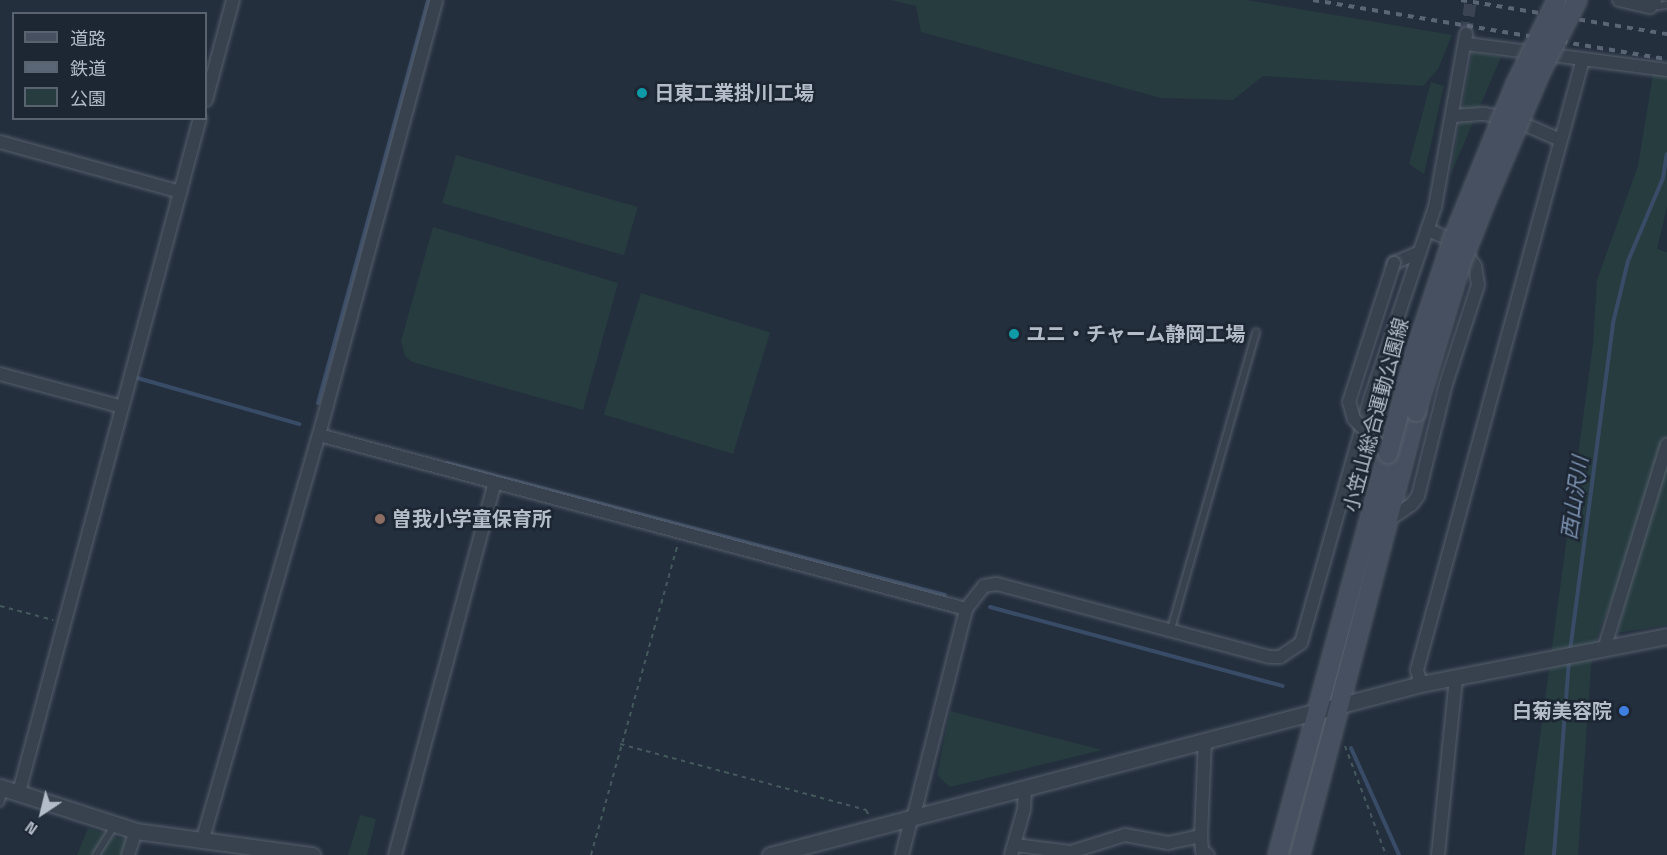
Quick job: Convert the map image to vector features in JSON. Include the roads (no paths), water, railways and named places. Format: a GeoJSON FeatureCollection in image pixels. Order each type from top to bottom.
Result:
{"type":"FeatureCollection","features":[{"type":"Feature","properties":{"kind":"main road","name":"小笠山総合運動公園線"},"geometry":{"type":"LineString","coordinates":[[1278,855],[1418,344],[1453,239],[1516,84],[1557,0]]}},
{"type":"Feature","properties":{"kind":"main road","name":"小笠山総合運動公園線"},"geometry":{"type":"LineString","coordinates":[[1300,855],[1338,705],[1390,519],[1416,412],[1460,266],[1540,73],[1577,0]]}},
{"type":"Feature","properties":{"kind":"street"},"geometry":{"type":"LineString","coordinates":[[207,96],[233,0]]}},
{"type":"Feature","properties":{"kind":"street"},"geometry":{"type":"LineString","coordinates":[[202,842],[320,435],[436,0]]}},
{"type":"Feature","properties":{"kind":"street"},"geometry":{"type":"LineString","coordinates":[[1619,0],[1659,5]]}},
{"type":"Feature","properties":{"kind":"street"},"geometry":{"type":"LineString","coordinates":[[902,855],[966,609],[984,586],[997,584],[1269,657],[1280,657],[1301,643],[1370,399],[1427,229],[1453,116],[1467,39],[1583,59],[1667,70]]}},
{"type":"Feature","properties":{"kind":"street"},"geometry":{"type":"LineString","coordinates":[[1421,684],[1417,669],[1583,59]]}},
{"type":"Feature","properties":{"kind":"street"},"geometry":{"type":"LineString","coordinates":[[1453,116],[1484,114],[1510,118],[1560,140]]}},
{"type":"Feature","properties":{"kind":"street"},"geometry":{"type":"LineString","coordinates":[[199,120],[64,623],[8,789],[136,831],[202,842],[247,843],[312,855]]}},
{"type":"Feature","properties":{"kind":"street"},"geometry":{"type":"LineString","coordinates":[[0,142],[180,192]]}},
{"type":"Feature","properties":{"kind":"street"},"geometry":{"type":"LineString","coordinates":[[1390,519],[1412,505],[1418,496],[1446,384],[1478,285],[1475,266],[1459,244],[1427,229]]}},
{"type":"Feature","properties":{"kind":"street"},"geometry":{"type":"LineString","coordinates":[[1388,454],[1354,419],[1349,402],[1395,263],[1420,252]]}},
{"type":"Feature","properties":{"kind":"street"},"geometry":{"type":"LineString","coordinates":[[0,374],[122,407]]}},
{"type":"Feature","properties":{"kind":"street"},"geometry":{"type":"LineString","coordinates":[[320,435],[680,534],[966,609]]}},
{"type":"Feature","properties":{"kind":"street"},"geometry":{"type":"LineString","coordinates":[[1605,646],[1667,444]]}},
{"type":"Feature","properties":{"kind":"street"},"geometry":{"type":"LineString","coordinates":[[395,855],[495,483]]}},
{"type":"Feature","properties":{"kind":"street"},"geometry":{"type":"LineString","coordinates":[[770,855],[913,815],[1025,788],[1421,684],[1561,654],[1667,636]]}},
{"type":"Feature","properties":{"kind":"street"},"geometry":{"type":"LineString","coordinates":[[1438,855],[1456,677]]}},
{"type":"Feature","properties":{"kind":"street"},"geometry":{"type":"LineString","coordinates":[[1205,740],[1201,836],[1202,851],[1208,855]]}},
{"type":"Feature","properties":{"kind":"street"},"geometry":{"type":"LineString","coordinates":[[1025,788],[1024,809],[1013,850],[1071,852],[1125,835],[1168,843],[1201,836]]}},
{"type":"Feature","properties":{"kind":"street"},"geometry":{"type":"LineString","coordinates":[[128,855],[136,831]]}},
{"type":"Feature","properties":{"kind":"lane"},"geometry":{"type":"LineString","coordinates":[[1171,629],[1256,332]]}},
{"type":"Feature","properties":{"kind":"lane"},"geometry":{"type":"LineString","coordinates":[[0,803],[8,789]]}},
{"type":"Feature","properties":{"kind":"lane"},"geometry":{"type":"LineString","coordinates":[[96,855],[115,825]]}},
{"type":"Feature","properties":{"kind":"waterway"},"geometry":{"type":"LineString","coordinates":[[318,403],[428,0]]}},
{"type":"Feature","properties":{"kind":"waterway","name":"西山沢川"},"geometry":{"type":"LineString","coordinates":[[1570,651],[1613,323],[1628,261],[1663,178],[1667,154]]}},
{"type":"Feature","properties":{"kind":"waterway"},"geometry":{"type":"LineString","coordinates":[[134,377],[299,424]]}},
{"type":"Feature","properties":{"kind":"waterway"},"geometry":{"type":"LineString","coordinates":[[447,463],[945,595]]}},
{"type":"Feature","properties":{"kind":"waterway"},"geometry":{"type":"LineString","coordinates":[[990,607],[1283,686]]}},
{"type":"Feature","properties":{"kind":"waterway","name":"西山沢川"},"geometry":{"type":"LineString","coordinates":[[1554,855],[1569,658]]}},
{"type":"Feature","properties":{"kind":"waterway"},"geometry":{"type":"LineString","coordinates":[[1351,748],[1399,855]]}},
{"type":"Feature","properties":{"kind":"tunnel"},"geometry":{"type":"LineString","coordinates":[[1466,34],[1471,0]]}},
{"type":"Feature","properties":{"kind":"railway"},"geometry":{"type":"LineString","coordinates":[[1313,0],[1667,59]]}},
{"type":"Feature","properties":{"kind":"railway"},"geometry":{"type":"LineString","coordinates":[[1461,0],[1667,34]]}},
{"type":"Feature","properties":{"kind":"place","name":"日東工業掛川工場"},"geometry":{"type":"Point","coordinates":[642,93]}},
{"type":"Feature","properties":{"kind":"place","name":"ユニ・チャーム静岡工場"},"geometry":{"type":"Point","coordinates":[1014,334]}},
{"type":"Feature","properties":{"kind":"place","name":"曽我小学童保育所"},"geometry":{"type":"Point","coordinates":[380,519]}},
{"type":"Feature","properties":{"kind":"place","name":"白菊美容院"},"geometry":{"type":"Point","coordinates":[1624,711]}}]}
